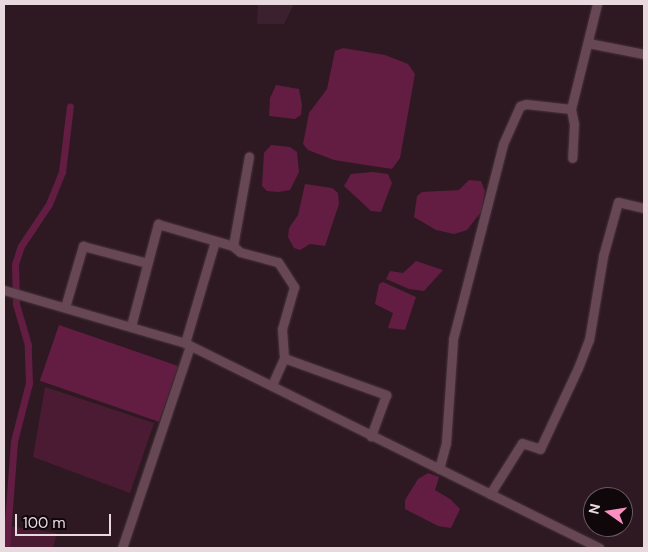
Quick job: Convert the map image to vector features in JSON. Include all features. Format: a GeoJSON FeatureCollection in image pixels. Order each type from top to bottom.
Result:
{"type":"FeatureCollection","features":[{"type":"Feature","properties":{"kind":"street"},"geometry":{"type":"LineString","coordinates":[[572,158],[574,124],[571,109],[597,4]]}},
{"type":"Feature","properties":{"kind":"street"},"geometry":{"type":"LineString","coordinates":[[588,43],[644,54]]}},
{"type":"Feature","properties":{"kind":"street"},"geometry":{"type":"LineString","coordinates":[[438,468],[446,443],[453,339],[502,144],[520,106],[526,104],[571,109]]}},
{"type":"Feature","properties":{"kind":"street"},"geometry":{"type":"LineString","coordinates":[[233,246],[249,156]]}},
{"type":"Feature","properties":{"kind":"street"},"geometry":{"type":"LineString","coordinates":[[490,494],[522,443],[540,449],[578,368],[590,340],[603,256],[618,202],[644,208]]}},
{"type":"Feature","properties":{"kind":"street"},"geometry":{"type":"LineString","coordinates":[[131,326],[158,224],[233,246],[240,252],[278,262],[293,284],[294,291],[282,329],[284,358],[272,385]]}},
{"type":"Feature","properties":{"kind":"street"},"geometry":{"type":"LineString","coordinates":[[122,548],[188,345],[215,241]]}},
{"type":"Feature","properties":{"kind":"street"},"geometry":{"type":"LineString","coordinates":[[65,307],[83,246],[147,263]]}},
{"type":"Feature","properties":{"kind":"street"},"geometry":{"type":"LineString","coordinates":[[5,290],[131,326],[188,345],[599,548]]}},
{"type":"Feature","properties":{"kind":"street"},"geometry":{"type":"LineString","coordinates":[[284,358],[386,394],[371,436]]}},
{"type":"Feature","properties":{"kind":"shaded area"},"geometry":{"type":"Polygon","coordinates":[[[258,4],[294,4],[284,24],[257,24],[258,4]]]}},
{"type":"Feature","properties":{"kind":"shaded area"},"geometry":{"type":"Polygon","coordinates":[[[343,48],[385,55],[408,64],[415,74],[400,158],[392,169],[334,160],[308,150],[303,144],[309,113],[327,89],[335,51],[343,48]]]}},
{"type":"Feature","properties":{"kind":"shaded area"},"geometry":{"type":"Polygon","coordinates":[[[276,85],[299,89],[302,105],[301,115],[295,119],[269,116],[270,98],[276,85]]]}},
{"type":"Feature","properties":{"kind":"shaded area"},"geometry":{"type":"Polygon","coordinates":[[[271,145],[290,147],[297,152],[299,172],[290,190],[267,191],[262,186],[264,153],[271,145]]]}},
{"type":"Feature","properties":{"kind":"shaded area"},"geometry":{"type":"Polygon","coordinates":[[[373,172],[388,174],[392,183],[381,212],[371,211],[344,186],[351,174],[373,172]]]}},
{"type":"Feature","properties":{"kind":"shaded area"},"geometry":{"type":"Polygon","coordinates":[[[469,180],[481,181],[485,191],[481,212],[467,230],[454,234],[436,230],[414,217],[417,196],[422,192],[459,190],[469,180]]]}},
{"type":"Feature","properties":{"kind":"shaded area"},"geometry":{"type":"Polygon","coordinates":[[[305,184],[332,188],[338,193],[339,204],[325,246],[310,244],[300,250],[294,248],[288,237],[289,228],[298,215],[305,184]]]}},
{"type":"Feature","properties":{"kind":"shaded area"},"geometry":{"type":"Polygon","coordinates":[[[416,261],[443,270],[424,291],[409,289],[386,279],[390,271],[403,273],[416,261]]]}},
{"type":"Feature","properties":{"kind":"shaded area"},"geometry":{"type":"Polygon","coordinates":[[[383,282],[416,297],[405,330],[388,328],[393,313],[375,304],[379,284],[383,282]]]}},
{"type":"Feature","properties":{"kind":"shaded area"},"geometry":{"type":"Polygon","coordinates":[[[59,325],[178,366],[159,422],[40,381],[59,325]]]}},
{"type":"Feature","properties":{"kind":"shaded area"},"geometry":{"type":"Polygon","coordinates":[[[45,387],[154,423],[130,493],[33,457],[45,387]]]}},
{"type":"Feature","properties":{"kind":"shaded area"},"geometry":{"type":"Polygon","coordinates":[[[428,473],[439,477],[435,490],[450,499],[460,509],[451,528],[438,526],[405,509],[405,500],[418,479],[428,473]]]}},
{"type":"Feature","properties":{"kind":"shaded area"},"geometry":{"type":"Polygon","coordinates":[[[9,526],[57,533],[53,548],[7,548],[9,526]]]}},
{"type":"Feature","properties":{"kind":"waterway"},"geometry":{"type":"LineString","coordinates":[[6,548],[14,441],[29,383],[28,345],[16,304],[15,264],[21,246],[49,204],[62,172],[70,106]]}}]}
